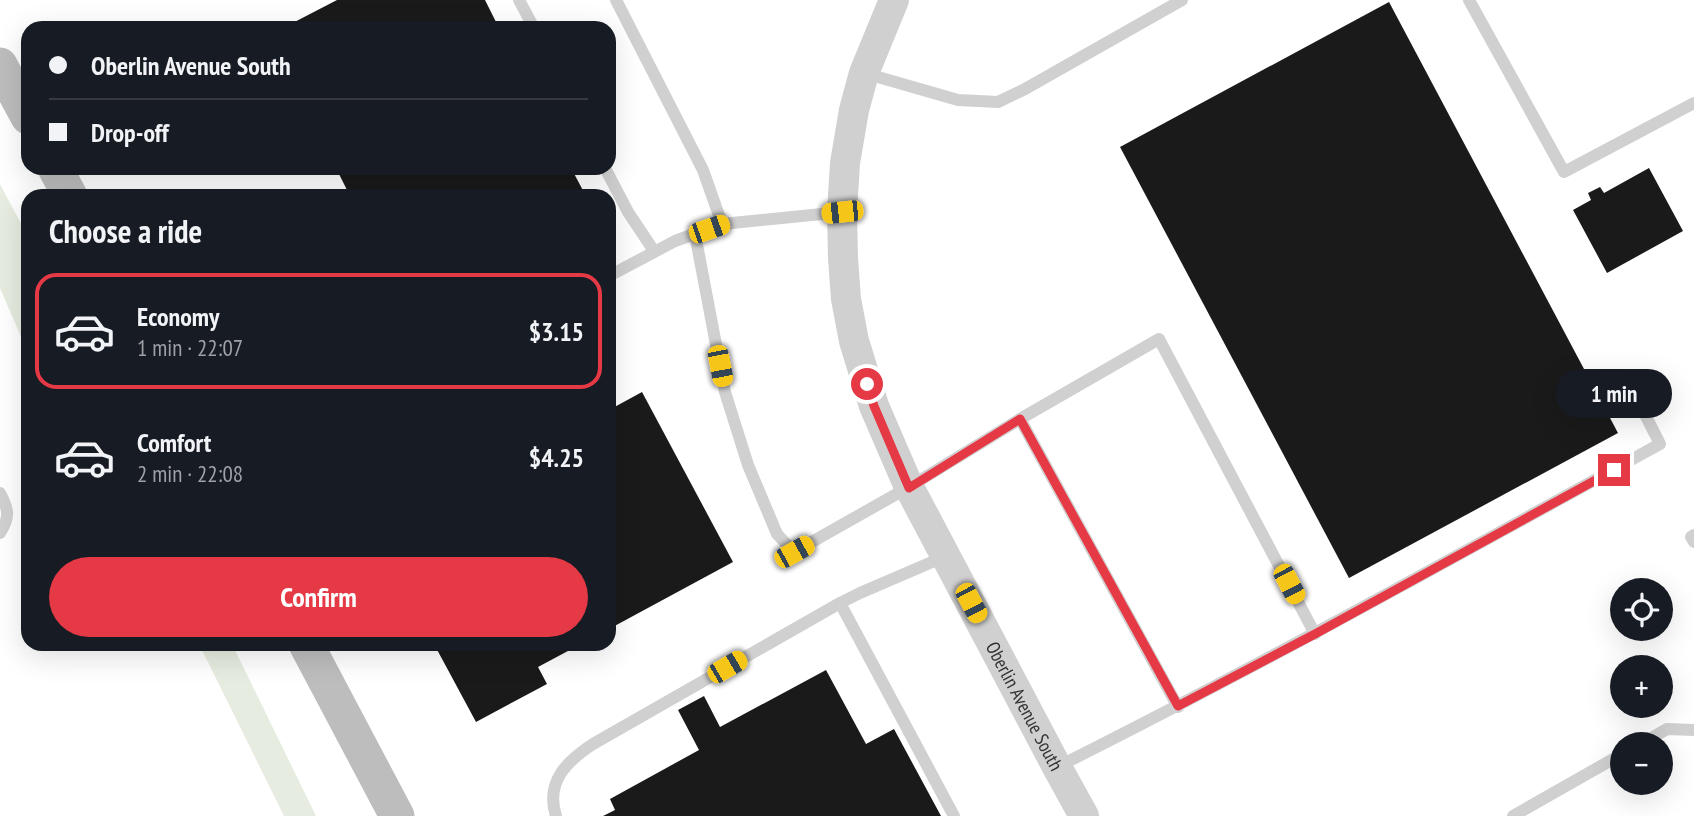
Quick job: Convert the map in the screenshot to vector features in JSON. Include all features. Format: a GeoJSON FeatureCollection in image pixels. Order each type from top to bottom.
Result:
{"type":"FeatureCollection","features":[{"type":"Feature","properties":{"kind":"main road"},"geometry":{"type":"LineString","coordinates":[[0,65],[21,104]]}},
{"type":"Feature","properties":{"kind":"main road"},"geometry":{"type":"LineString","coordinates":[[310,651],[397,816]]}},
{"type":"Feature","properties":{"kind":"street","name":"Oberlin Avenue South"},"geometry":{"type":"LineString","coordinates":[[894,0],[864,73],[854,110],[845,163],[842,258],[853,341],[874,406],[909,488],[1084,816]]}},
{"type":"Feature","properties":{"kind":"lane"},"geometry":{"type":"LineString","coordinates":[[519,0],[530,21]]}},
{"type":"Feature","properties":{"kind":"lane"},"geometry":{"type":"LineString","coordinates":[[616,0],[703,170],[722,224]]}},
{"type":"Feature","properties":{"kind":"lane"},"geometry":{"type":"LineString","coordinates":[[864,73],[958,100],[998,102],[1182,0]]}},
{"type":"Feature","properties":{"kind":"lane"},"geometry":{"type":"LineString","coordinates":[[1469,0],[1564,172],[1694,103]]}},
{"type":"Feature","properties":{"kind":"lane"},"geometry":{"type":"LineString","coordinates":[[610,175],[628,212],[654,251]]}},
{"type":"Feature","properties":{"kind":"lane"},"geometry":{"type":"LineString","coordinates":[[616,272],[676,241],[722,224],[842,212]]}},
{"type":"Feature","properties":{"kind":"lane"},"geometry":{"type":"LineString","coordinates":[[695,234],[724,392],[748,465],[777,534],[794,552],[909,488],[1020,419],[1159,339],[1315,634]]}},
{"type":"Feature","properties":{"kind":"lane"},"geometry":{"type":"LineString","coordinates":[[1057,768],[1315,634],[1660,444],[1628,381]]}},
{"type":"Feature","properties":{"kind":"lane"},"geometry":{"type":"LineString","coordinates":[[1020,419],[1178,706]]}},
{"type":"Feature","properties":{"kind":"lane"},"geometry":{"type":"LineString","coordinates":[[0,493],[8,512],[0,533]]}},
{"type":"Feature","properties":{"kind":"lane"},"geometry":{"type":"LineString","coordinates":[[1694,535],[1691,537],[1694,541]]}},
{"type":"Feature","properties":{"kind":"lane"},"geometry":{"type":"LineString","coordinates":[[556,816],[553,806],[554,789],[561,771],[575,756],[593,744],[840,603],[946,556]]}},
{"type":"Feature","properties":{"kind":"lane"},"geometry":{"type":"LineString","coordinates":[[840,603],[954,816]]}},
{"type":"Feature","properties":{"kind":"lane"},"geometry":{"type":"LineString","coordinates":[[1662,732],[1667,729],[1694,730]]}},
{"type":"Feature","properties":{"kind":"lane"},"geometry":{"type":"LineString","coordinates":[[1513,816],[1610,761]]}},
{"type":"Feature","properties":{"kind":"shaded area"},"geometry":{"type":"Polygon","coordinates":[[[0,184],[21,224],[21,337],[0,288],[0,184]]]}},
{"type":"Feature","properties":{"kind":"shaded area"},"geometry":{"type":"Polygon","coordinates":[[[202,651],[235,651],[316,816],[284,816],[202,651]]]}},
{"type":"Feature","properties":{"kind":"building"},"geometry":{"type":"Polygon","coordinates":[[[337,0],[485,0],[496,21],[296,21],[337,0]]]}},
{"type":"Feature","properties":{"kind":"building"},"geometry":{"type":"Polygon","coordinates":[[[1389,2],[1618,433],[1349,578],[1120,147],[1389,2]]]}},
{"type":"Feature","properties":{"kind":"building"},"geometry":{"type":"Polygon","coordinates":[[[1649,168],[1683,231],[1607,273],[1573,210],[1591,200],[1588,193],[1600,187],[1604,193],[1649,168]]]}},
{"type":"Feature","properties":{"kind":"building"},"geometry":{"type":"Polygon","coordinates":[[[340,175],[575,175],[582,189],[346,189],[340,175]]]}},
{"type":"Feature","properties":{"kind":"building"},"geometry":{"type":"Polygon","coordinates":[[[642,392],[733,562],[616,625],[616,406],[642,392]]]}},
{"type":"Feature","properties":{"kind":"building"},"geometry":{"type":"Polygon","coordinates":[[[438,651],[568,651],[538,667],[547,684],[476,722],[438,651]]]}},
{"type":"Feature","properties":{"kind":"building"},"geometry":{"type":"Polygon","coordinates":[[[826,670],[866,744],[894,729],[941,816],[603,816],[615,810],[610,799],[699,750],[678,710],[704,696],[720,727],[826,670]]]}},
{"type":"Feature","properties":{"kind":"route"},"geometry":{"type":"LineString","coordinates":[[867,384],[909,488],[1020,419],[1178,706],[1614,470]]}}]}
